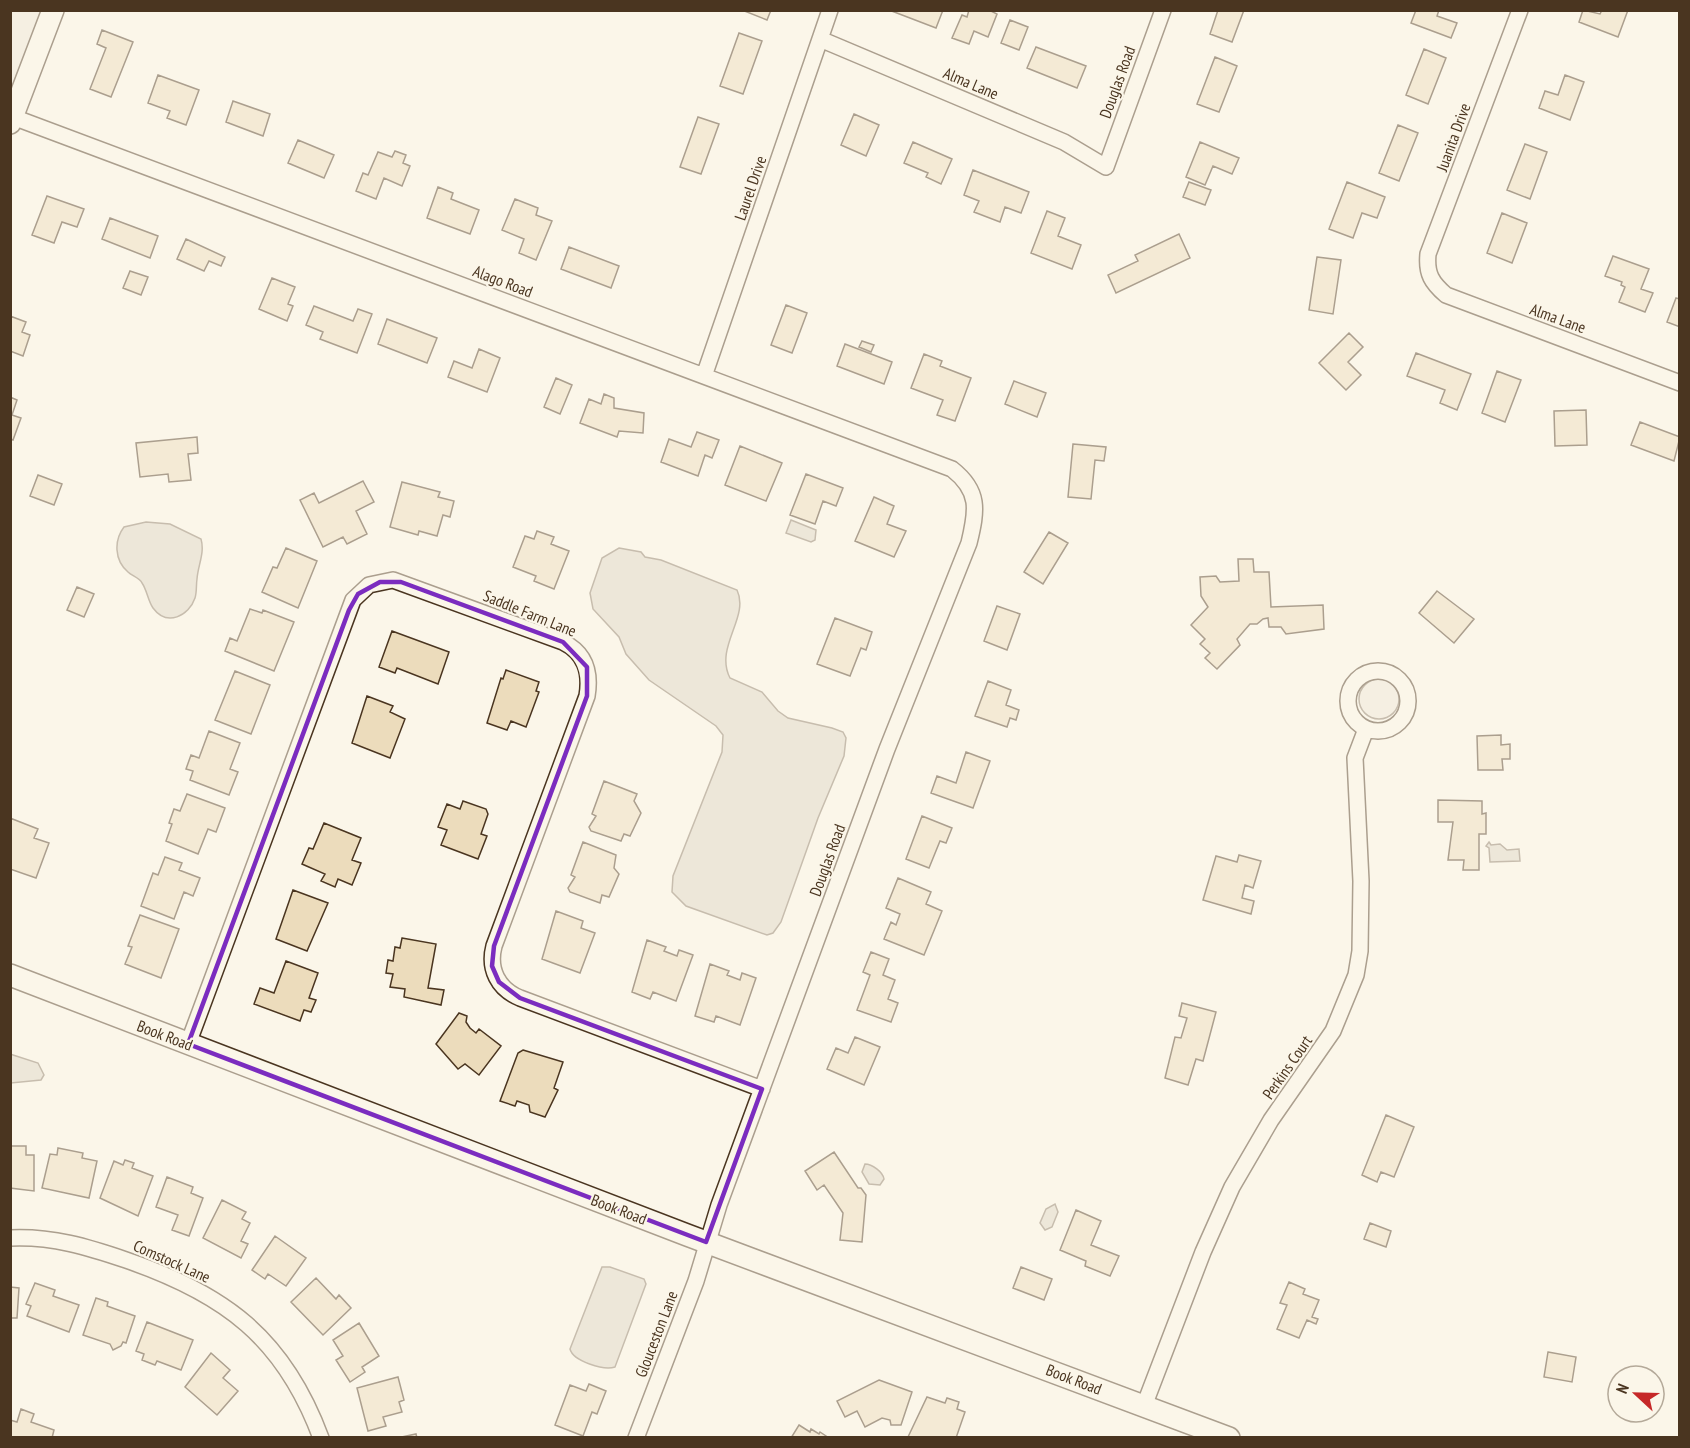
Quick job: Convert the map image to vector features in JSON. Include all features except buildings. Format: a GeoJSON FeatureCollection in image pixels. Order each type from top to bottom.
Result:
{"type":"FeatureCollection","features":[{"type":"Feature","properties":{"kind":"street"},"geometry":{"type":"LineString","coordinates":[[12,120],[53,10]]}},
{"type":"Feature","properties":{"kind":"street","name":"Laurel Drive"},"geometry":{"type":"LineString","coordinates":[[704,376],[831,10]]}},
{"type":"Feature","properties":{"kind":"street","name":"Douglas Road"},"geometry":{"type":"LineString","coordinates":[[1106,166],[1163,10]]}},
{"type":"Feature","properties":{"kind":"street","name":"Juanita Drive"},"geometry":{"type":"LineString","coordinates":[[1430,277],[1427,268],[1428,254],[1520,10]]}},
{"type":"Feature","properties":{"kind":"street","name":"Alma Lane"},"geometry":{"type":"LineString","coordinates":[[820,39],[1064,142],[1106,166]]}},
{"type":"Feature","properties":{"kind":"street","name":"Alago Road"},"geometry":{"type":"LineString","coordinates":[[12,120],[952,469],[965,479],[972,491]]}},
{"type":"Feature","properties":{"kind":"street","name":"Alma Lane"},"geometry":{"type":"LineString","coordinates":[[1430,277],[1446,295],[1680,383]]}},
{"type":"Feature","properties":{"kind":"street","name":"Douglas Road"},"geometry":{"type":"LineString","coordinates":[[706,1242],[887,749],[969,543],[975,519],[972,491]]}},
{"type":"Feature","properties":{"kind":"street","name":"Saddle Farm Lane"},"geometry":{"type":"LineString","coordinates":[[188,1044],[349,610],[363,589],[375,583],[393,580],[563,642],[580,655],[586,667],[589,684],[587,696],[494,946],[492,966],[499,982],[511,995],[762,1089]]}},
{"type":"Feature","properties":{"kind":"street"},"geometry":{"type":"LineString","coordinates":[[1383,670],[1390,673],[1406,690],[1406,713],[1396,725],[1389,729],[1381,731],[1366,729],[1349,712],[1350,688],[1367,672],[1383,670]]}},
{"type":"Feature","properties":{"kind":"street","name":"Perkins Court"},"geometry":{"type":"LineString","coordinates":[[1144,1406],[1203,1252],[1232,1186],[1271,1120],[1333,1031],[1356,975],[1360,951],[1361,881],[1354,758],[1366,729]]}},
{"type":"Feature","properties":{"kind":"street","name":"Book Road"},"geometry":{"type":"LineString","coordinates":[[10,975],[706,1242],[1229,1437]]}},
{"type":"Feature","properties":{"kind":"street","name":"Comstock Lane"},"geometry":{"type":"LineString","coordinates":[[10,1238],[65,1241],[87,1247],[158,1271],[220,1303],[265,1340],[280,1359],[308,1403],[321,1437]]}},
{"type":"Feature","properties":{"kind":"street","name":"Glouceston Lane"},"geometry":{"type":"LineString","coordinates":[[636,1437],[696,1281],[706,1242]]}},
{"type":"Feature","properties":{"kind":"highlighted area"},"geometry":{"type":"Polygon","coordinates":[[[380,582],[401,582],[563,642],[587,667],[587,696],[494,946],[492,966],[499,982],[520,998],[762,1089],[706,1242],[188,1044],[349,610],[358,594],[380,582]]]}},
{"type":"Feature","properties":{"kind":"shaded area"},"geometry":{"type":"Polygon","coordinates":[[[10,11],[45,11],[10,99],[10,11]]]}},
{"type":"Feature","properties":{"kind":"shaded area"},"geometry":{"type":"Polygon","coordinates":[[[791,520],[816,530],[815,540],[811,542],[786,533],[791,520]]]}},
{"type":"Feature","properties":{"kind":"shaded area"},"geometry":{"type":"Polygon","coordinates":[[[146,522],[170,524],[201,539],[202,554],[195,598],[188,610],[177,617],[165,617],[153,608],[141,581],[123,567],[118,556],[118,538],[124,527],[146,522]]]}},
{"type":"Feature","properties":{"kind":"shaded area"},"geometry":{"type":"Polygon","coordinates":[[[619,548],[641,552],[645,557],[661,560],[737,590],[740,600],[739,611],[726,655],[726,666],[730,678],[762,692],[778,711],[788,718],[832,728],[843,732],[846,738],[844,756],[818,818],[781,922],[773,933],[767,935],[686,906],[672,892],[673,876],[722,752],[723,735],[716,726],[649,680],[626,654],[619,637],[593,609],[590,593],[602,558],[619,548]]]}},
{"type":"Feature","properties":{"kind":"shaded area"},"geometry":{"type":"Polygon","coordinates":[[[1379,679],[1387,680],[1393,685],[1398,691],[1398,707],[1393,713],[1387,718],[1379,719],[1371,718],[1365,713],[1360,707],[1359,699],[1360,691],[1365,685],[1371,680],[1379,679]]]}},
{"type":"Feature","properties":{"kind":"shaded area"},"geometry":{"type":"Polygon","coordinates":[[[1489,842],[1491,845],[1500,844],[1507,850],[1519,849],[1520,861],[1490,862],[1489,848],[1486,846],[1489,842]]]}},
{"type":"Feature","properties":{"kind":"shaded area"},"geometry":{"type":"Polygon","coordinates":[[[10,1054],[38,1063],[44,1075],[41,1080],[11,1083],[10,1054]]]}},
{"type":"Feature","properties":{"kind":"shaded area"},"geometry":{"type":"Polygon","coordinates":[[[865,1164],[874,1167],[882,1174],[884,1179],[880,1185],[869,1184],[862,1172],[865,1164]]]}},
{"type":"Feature","properties":{"kind":"shaded area"},"geometry":{"type":"Polygon","coordinates":[[[1055,1204],[1058,1212],[1052,1227],[1045,1230],[1040,1223],[1046,1209],[1055,1204]]]}},
{"type":"Feature","properties":{"kind":"shaded area"},"geometry":{"type":"Polygon","coordinates":[[[602,1267],[610,1267],[644,1279],[646,1284],[615,1367],[610,1368],[583,1361],[570,1349],[602,1267]]]}}]}
